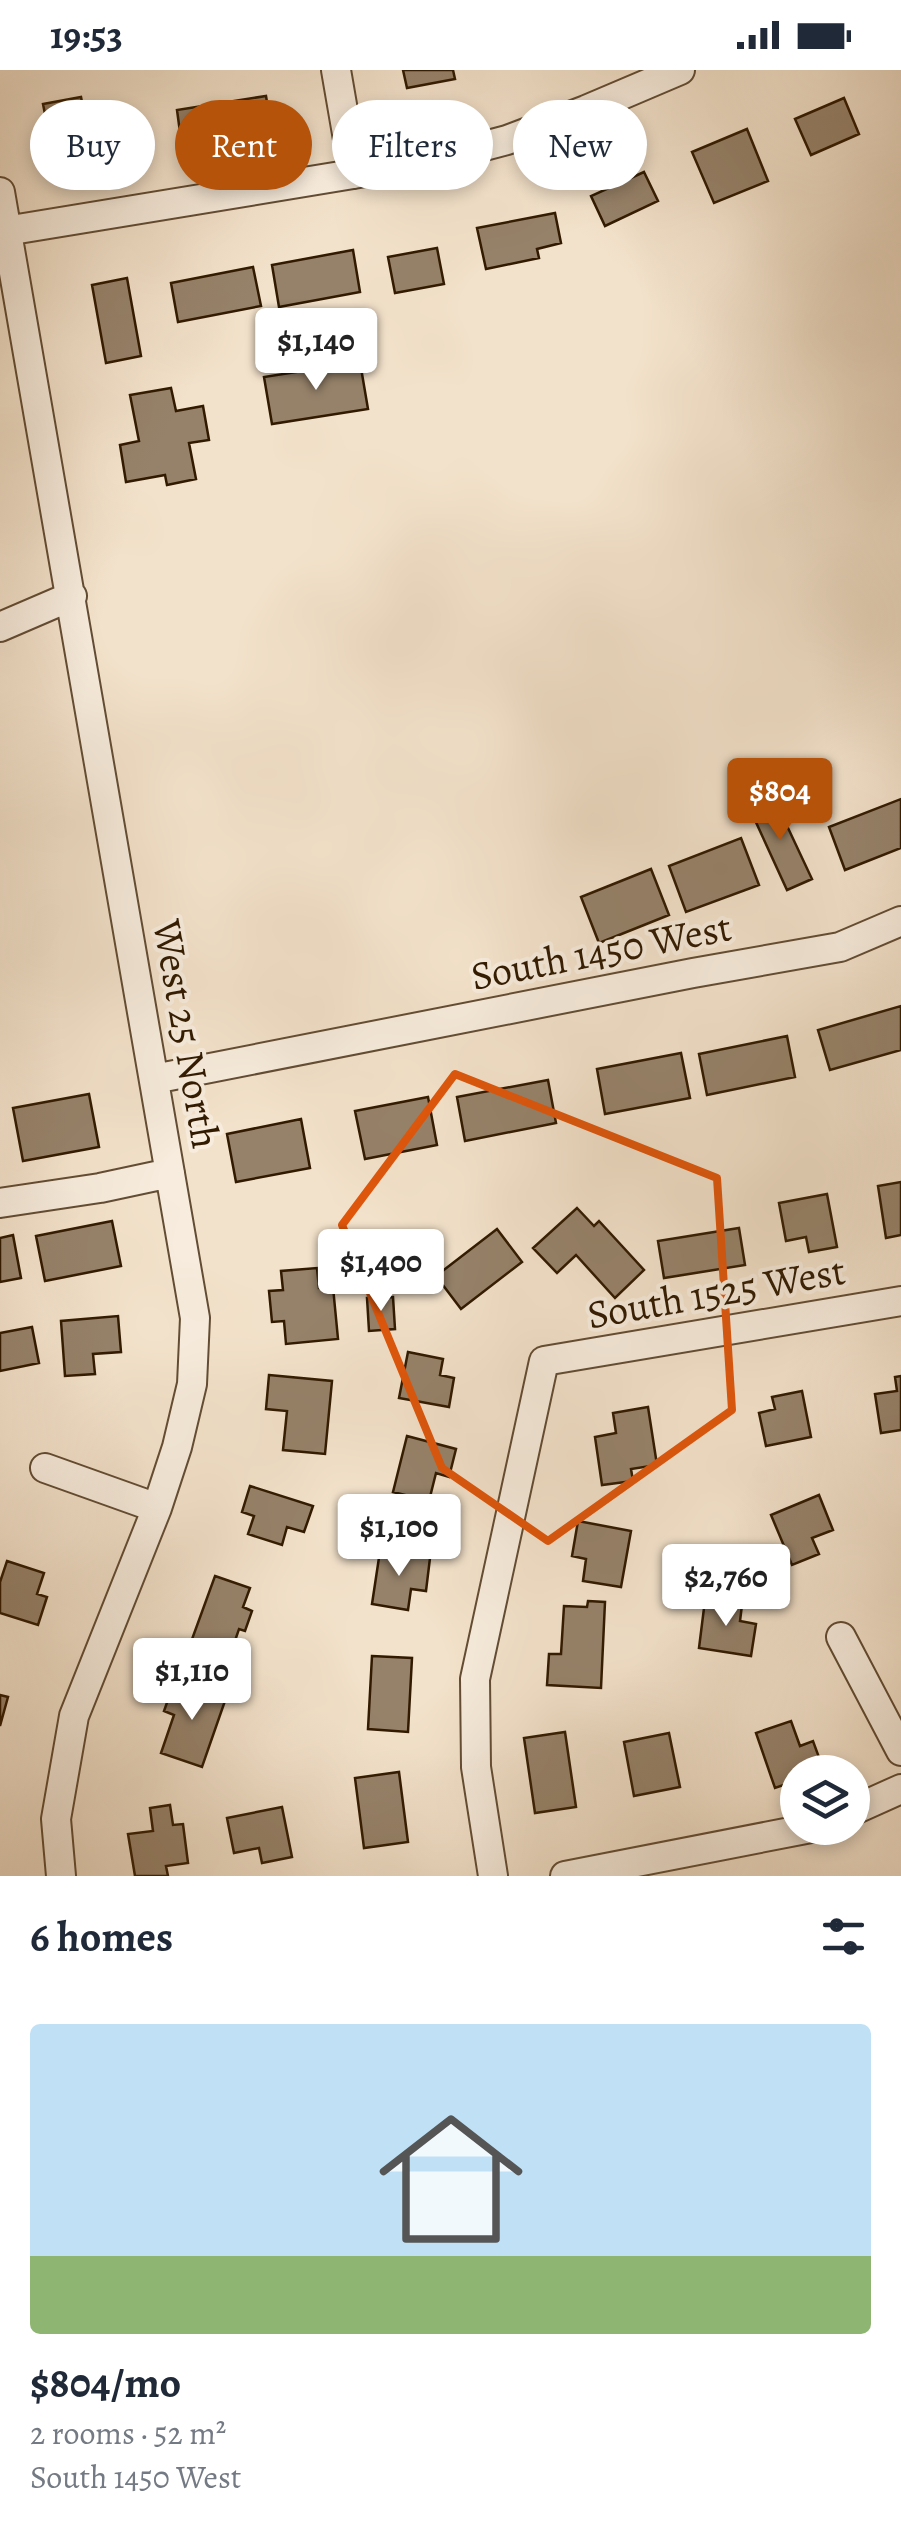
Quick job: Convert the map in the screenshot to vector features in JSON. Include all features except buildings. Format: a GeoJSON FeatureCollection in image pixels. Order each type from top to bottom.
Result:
{"type":"FeatureCollection","features":[{"type":"Feature","properties":{"kind":"street"},"geometry":{"type":"LineString","coordinates":[[336,70],[341,100]]}},
{"type":"Feature","properties":{"kind":"street"},"geometry":{"type":"LineString","coordinates":[[493,144],[680,70]]}},
{"type":"Feature","properties":{"kind":"street"},"geometry":{"type":"LineString","coordinates":[[4,232],[332,178]]}},
{"type":"Feature","properties":{"kind":"street","name":"West 25 North"},"geometry":{"type":"LineString","coordinates":[[0,192],[195,1318],[192,1384],[177,1447],[157,1508],[74,1716],[56,1819],[61,1876]]}},
{"type":"Feature","properties":{"kind":"street"},"geometry":{"type":"LineString","coordinates":[[0,627],[72,596]]}},
{"type":"Feature","properties":{"kind":"street","name":"South 1450 West"},"geometry":{"type":"LineString","coordinates":[[154,1079],[840,947],[901,920]]}},
{"type":"Feature","properties":{"kind":"street"},"geometry":{"type":"LineString","coordinates":[[0,1203],[170,1173]]}},
{"type":"Feature","properties":{"kind":"street","name":"South 1525 West"},"geometry":{"type":"LineString","coordinates":[[493,1876],[476,1767],[474,1679],[544,1362],[901,1301]]}},
{"type":"Feature","properties":{"kind":"street"},"geometry":{"type":"LineString","coordinates":[[45,1468],[157,1508]]}},
{"type":"Feature","properties":{"kind":"street"},"geometry":{"type":"LineString","coordinates":[[841,1637],[901,1751]]}},
{"type":"Feature","properties":{"kind":"street"},"geometry":{"type":"LineString","coordinates":[[870,1802],[901,1789]]}},
{"type":"Feature","properties":{"kind":"street"},"geometry":{"type":"LineString","coordinates":[[564,1876],[780,1834]]}},
{"type":"Feature","properties":{"kind":"highlighted area"},"geometry":{"type":"Polygon","coordinates":[[[455,1074],[717,1178],[732,1410],[548,1541],[442,1468],[342,1225],[455,1074]]]}}]}
